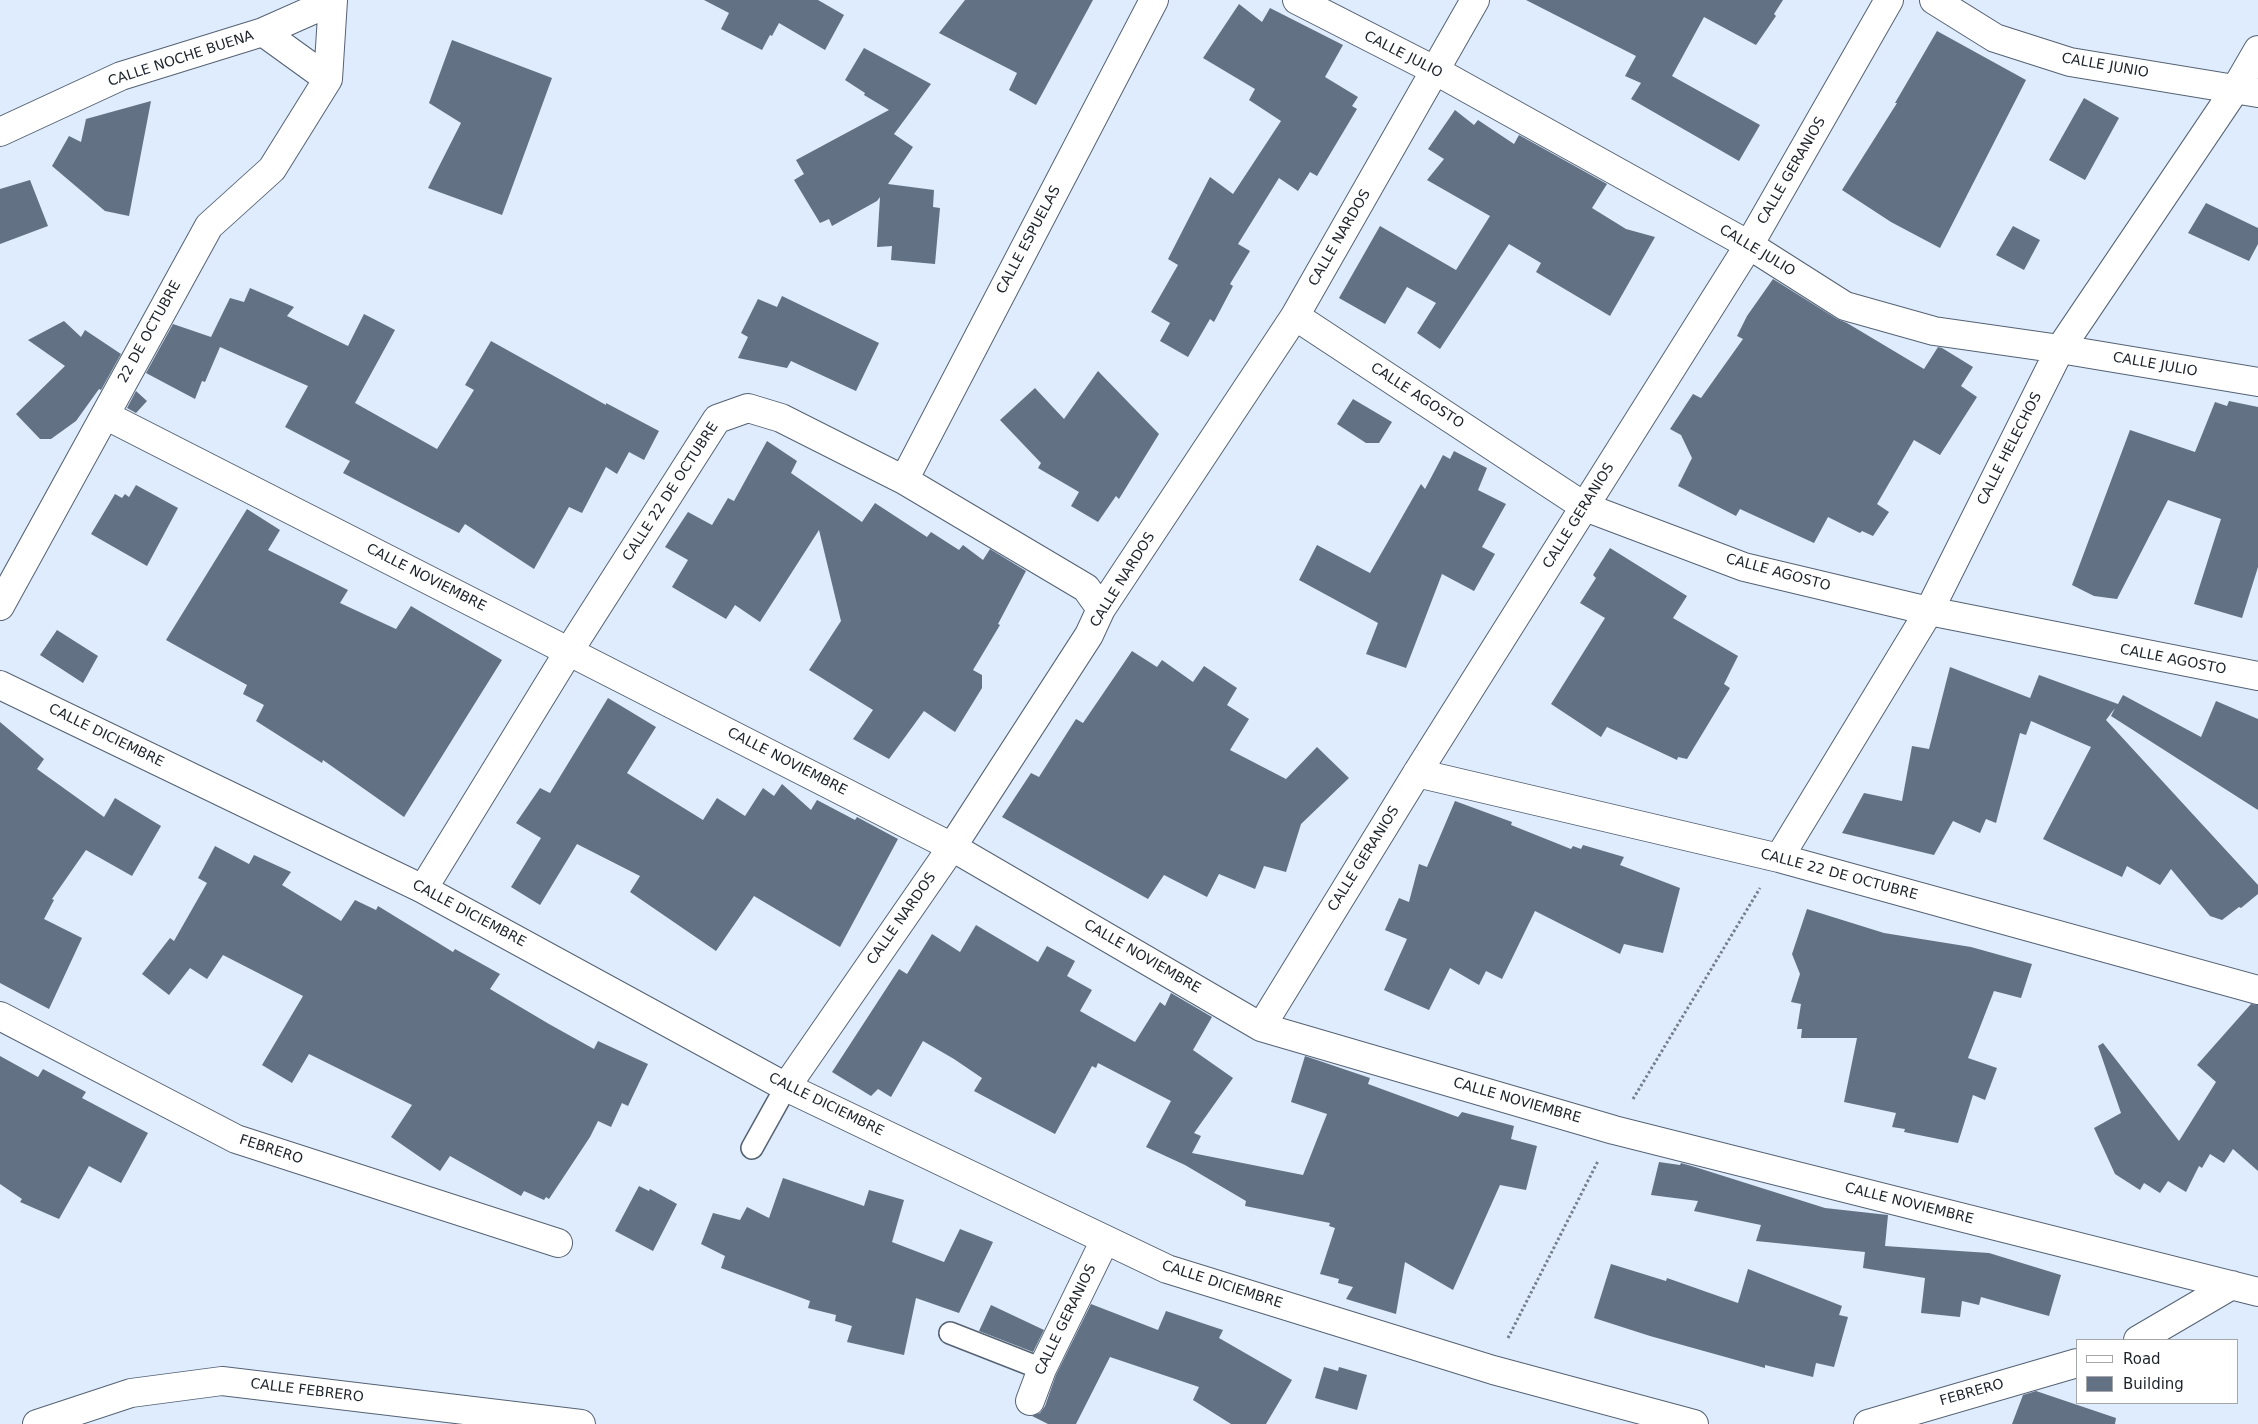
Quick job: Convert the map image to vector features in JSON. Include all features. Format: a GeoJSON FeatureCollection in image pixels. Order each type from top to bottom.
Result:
{"type":"FeatureCollection","features":[{"type":"Feature","properties":{"kind":"street"},"geometry":{"type":"LineString","coordinates":[[263,32],[333,0],[328,79]]}},
{"type":"Feature","properties":{"kind":"street","name":"CALLE ESPUELAS"},"geometry":{"type":"LineString","coordinates":[[904,480],[1154,0]]}},
{"type":"Feature","properties":{"kind":"street","name":"CALLE JULIO"},"geometry":{"type":"LineString","coordinates":[[1297,0],[1436,72],[1749,245],[1845,306],[1934,331],[2060,349],[2258,382]]}},
{"type":"Feature","properties":{"kind":"street","name":"CALLE NARDOS"},"geometry":{"type":"LineString","coordinates":[[786,1087],[952,846],[1089,635],[1101,609],[1295,316],[1436,72],[1475,0]]}},
{"type":"Feature","properties":{"kind":"street","name":"CALLE GERANIOS"},"geometry":{"type":"LineString","coordinates":[[1261,1026],[1417,773],[1749,245],[1890,0]]}},
{"type":"Feature","properties":{"kind":"street","name":"CALLE JUNIO"},"geometry":{"type":"LineString","coordinates":[[1934,0],[1995,38],[2070,62],[2247,90]]}},
{"type":"Feature","properties":{"kind":"street","name":"CALLE NOCHE BUENA"},"geometry":{"type":"LineString","coordinates":[[0,132],[121,76],[263,32],[328,79]]}},
{"type":"Feature","properties":{"kind":"street","name":"CALLE HELECHOS"},"geometry":{"type":"LineString","coordinates":[[1779,858],[1929,611],[2060,349],[2247,90],[2258,50]]}},
{"type":"Feature","properties":{"kind":"street","name":"22 DE OCTUBRE"},"geometry":{"type":"LineString","coordinates":[[0,606],[209,226],[272,169],[328,79]]}},
{"type":"Feature","properties":{"kind":"street","name":"CALLE AGOSTO"},"geometry":{"type":"LineString","coordinates":[[1295,316],[1585,507],[1744,567],[1929,611],[2258,676]]}},
{"type":"Feature","properties":{"kind":"street","name":"CALLE 22 DE OCTUBRE"},"geometry":{"type":"LineString","coordinates":[[423,888],[568,650],[717,418],[748,408],[782,418],[904,480],[1086,588],[1101,609]]}},
{"type":"Feature","properties":{"kind":"street","name":"CALLE NOVIEMBRE"},"geometry":{"type":"LineString","coordinates":[[105,415],[952,846],[1261,1026],[1614,1130],[2258,1292]]}},
{"type":"Feature","properties":{"kind":"street","name":"CALLE DICIEMBRE"},"geometry":{"type":"LineString","coordinates":[[0,685],[423,888],[786,1087],[1167,1269],[1493,1370],[1694,1424]]}},
{"type":"Feature","properties":{"kind":"street","name":"CALLE 22 DE OCTUBRE"},"geometry":{"type":"LineString","coordinates":[[1417,773],[1779,858],[2258,990]]}},
{"type":"Feature","properties":{"kind":"street","name":"FEBRERO"},"geometry":{"type":"LineString","coordinates":[[0,1016],[236,1139],[558,1243]]}},
{"type":"Feature","properties":{"kind":"street","name":"CALLE GERANIOS"},"geometry":{"type":"LineString","coordinates":[[1030,1401],[1042,1368],[1105,1240]]}},
{"type":"Feature","properties":{"kind":"street"},"geometry":{"type":"LineString","coordinates":[[2140,1339],[2232,1286]]}},
{"type":"Feature","properties":{"kind":"street","name":"FEBRERO"},"geometry":{"type":"LineString","coordinates":[[1868,1424],[2076,1363]]}},
{"type":"Feature","properties":{"kind":"street","name":"CALLE FEBRERO"},"geometry":{"type":"LineString","coordinates":[[36,1424],[131,1393],[222,1380],[581,1424]]}},
{"type":"Feature","properties":{"kind":"lane","name":"CALLE NARDOS"},"geometry":{"type":"LineString","coordinates":[[752,1148],[786,1087]]}},
{"type":"Feature","properties":{"kind":"lane"},"geometry":{"type":"LineString","coordinates":[[950,1333],[1042,1368]]}},
{"type":"Feature","properties":{"kind":"building"},"geometry":{"type":"Polygon","coordinates":[[[704,0],[818,0],[844,15],[825,50],[779,23],[762,50],[721,29],[729,13],[704,0]]]}},
{"type":"Feature","properties":{"kind":"building"},"geometry":{"type":"Polygon","coordinates":[[[965,0],[1093,0],[1036,105],[1009,90],[1017,73],[939,33],[965,0]]]}},
{"type":"Feature","properties":{"kind":"building"},"geometry":{"type":"Polygon","coordinates":[[[1526,0],[1783,0],[1774,14],[1776,16],[1756,45],[1704,17],[1672,76],[1760,125],[1739,161],[1631,99],[1641,83],[1625,76],[1636,56],[1526,0]]]}},
{"type":"Feature","properties":{"kind":"building"},"geometry":{"type":"Polygon","coordinates":[[[1239,4],[1262,22],[1270,8],[1343,45],[1325,77],[1358,97],[1352,106],[1357,109],[1317,176],[1310,172],[1298,191],[1279,178],[1238,244],[1250,251],[1230,284],[1233,286],[1214,322],[1210,319],[1188,357],[1160,341],[1170,323],[1151,312],[1178,265],[1168,259],[1210,177],[1233,194],[1281,121],[1249,100],[1255,89],[1203,58],[1239,4]]]}},
{"type":"Feature","properties":{"kind":"building"},"geometry":{"type":"Polygon","coordinates":[[[1937,31],[2026,80],[1940,248],[1891,222],[1842,190],[1897,103],[1895,103],[1937,31]]]}},
{"type":"Feature","properties":{"kind":"building"},"geometry":{"type":"Polygon","coordinates":[[[452,40],[552,78],[502,215],[428,188],[461,123],[429,103],[452,40]]]}},
{"type":"Feature","properties":{"kind":"building"},"geometry":{"type":"Polygon","coordinates":[[[864,48],[931,84],[894,134],[913,147],[888,184],[934,190],[933,207],[940,208],[935,264],[891,260],[892,246],[877,247],[880,197],[877,201],[832,226],[829,219],[820,223],[794,180],[804,174],[796,160],[889,110],[864,95],[865,93],[845,80],[864,48]]]}},
{"type":"Feature","properties":{"kind":"building"},"geometry":{"type":"Polygon","coordinates":[[[2084,98],[2119,118],[2085,180],[2049,160],[2084,98]]]}},
{"type":"Feature","properties":{"kind":"building"},"geometry":{"type":"Polygon","coordinates":[[[151,101],[129,216],[105,211],[52,166],[69,136],[81,142],[86,119],[151,101]]]}},
{"type":"Feature","properties":{"kind":"building"},"geometry":{"type":"Polygon","coordinates":[[[1455,110],[1474,125],[1478,120],[1514,144],[1519,135],[1607,184],[1592,208],[1626,229],[1655,237],[1610,316],[1536,272],[1541,263],[1509,244],[1440,349],[1417,333],[1436,303],[1407,287],[1385,324],[1339,298],[1380,226],[1456,270],[1490,216],[1427,180],[1444,159],[1428,149],[1455,110]]]}},
{"type":"Feature","properties":{"kind":"building"},"geometry":{"type":"Polygon","coordinates":[[[30,180],[48,226],[0,244],[0,189],[30,180]]]}},
{"type":"Feature","properties":{"kind":"building"},"geometry":{"type":"Polygon","coordinates":[[[2206,203],[2258,228],[2258,244],[2249,261],[2188,233],[2206,203]]]}},
{"type":"Feature","properties":{"kind":"building"},"geometry":{"type":"Polygon","coordinates":[[[2013,226],[2040,240],[2024,270],[1996,255],[2013,226]]]}},
{"type":"Feature","properties":{"kind":"building"},"geometry":{"type":"Polygon","coordinates":[[[1773,279],[1837,319],[1847,323],[1924,369],[1938,347],[1973,367],[1961,386],[1977,397],[1940,455],[1914,440],[1877,504],[1889,512],[1873,536],[1862,531],[1860,533],[1828,517],[1814,543],[1740,509],[1736,516],[1678,486],[1692,458],[1681,435],[1670,429],[1693,394],[1701,398],[1743,339],[1737,336],[1747,316],[1773,279]]]}},
{"type":"Feature","properties":{"kind":"building"},"geometry":{"type":"Polygon","coordinates":[[[250,288],[294,307],[287,316],[348,346],[364,314],[395,330],[355,403],[437,449],[474,390],[465,385],[491,341],[606,405],[606,403],[659,431],[644,460],[629,452],[617,474],[606,467],[582,513],[569,507],[534,569],[465,524],[459,533],[343,473],[350,461],[285,427],[308,386],[220,347],[205,382],[202,381],[195,399],[146,373],[173,324],[211,337],[230,298],[244,302],[250,288]]]}},
{"type":"Feature","properties":{"kind":"building"},"geometry":{"type":"Polygon","coordinates":[[[782,296],[879,343],[856,391],[791,361],[787,368],[738,358],[748,337],[741,333],[758,299],[777,307],[782,296]]]}},
{"type":"Feature","properties":{"kind":"building"},"geometry":{"type":"Polygon","coordinates":[[[64,321],[81,337],[85,330],[121,354],[101,390],[99,389],[76,421],[51,439],[40,439],[16,414],[65,366],[28,340],[64,321]]]}},
{"type":"Feature","properties":{"kind":"building"},"geometry":{"type":"Polygon","coordinates":[[[1098,371],[1159,434],[1119,499],[1116,496],[1098,522],[1071,506],[1079,492],[1038,468],[1041,463],[1000,420],[1035,388],[1064,419],[1098,371]]]}},
{"type":"Feature","properties":{"kind":"building"},"geometry":{"type":"Polygon","coordinates":[[[136,391],[147,401],[136,413],[127,408],[136,391]]]}},
{"type":"Feature","properties":{"kind":"building"},"geometry":{"type":"Polygon","coordinates":[[[1353,399],[1392,422],[1379,443],[1366,443],[1337,424],[1353,399]]]}},
{"type":"Feature","properties":{"kind":"building"},"geometry":{"type":"Polygon","coordinates":[[[2229,401],[2258,407],[2258,567],[2242,618],[2194,604],[2221,519],[2168,500],[2117,599],[2094,596],[2072,585],[2130,430],[2195,452],[2215,402],[2227,406],[2229,401]]]}},
{"type":"Feature","properties":{"kind":"building"},"geometry":{"type":"Polygon","coordinates":[[[767,441],[797,461],[791,473],[862,522],[875,503],[927,537],[931,532],[959,550],[963,545],[983,560],[990,549],[1026,571],[998,624],[1000,625],[973,670],[982,675],[982,688],[955,732],[924,711],[889,759],[853,739],[873,710],[809,670],[841,621],[819,530],[760,622],[735,605],[726,619],[672,587],[688,560],[665,547],[688,512],[712,525],[728,498],[734,501],[767,441]]]}},
{"type":"Feature","properties":{"kind":"building"},"geometry":{"type":"Polygon","coordinates":[[[1454,451],[1487,468],[1478,490],[1506,504],[1482,547],[1495,554],[1474,591],[1442,574],[1406,668],[1366,654],[1378,623],[1299,580],[1317,545],[1370,573],[1421,484],[1425,489],[1443,455],[1450,459],[1454,451]]]}},
{"type":"Feature","properties":{"kind":"building"},"geometry":{"type":"Polygon","coordinates":[[[136,485],[178,508],[147,566],[91,534],[115,494],[122,498],[125,494],[129,497],[136,485]]]}},
{"type":"Feature","properties":{"kind":"building"},"geometry":{"type":"Polygon","coordinates":[[[247,509],[280,530],[268,550],[348,590],[340,603],[396,629],[411,606],[502,660],[404,817],[323,760],[322,763],[256,721],[264,705],[243,694],[247,685],[166,640],[247,509]]]}},
{"type":"Feature","properties":{"kind":"building"},"geometry":{"type":"Polygon","coordinates":[[[1610,548],[1687,596],[1673,618],[1738,656],[1724,684],[1730,688],[1687,759],[1678,757],[1677,760],[1607,727],[1601,737],[1551,704],[1605,618],[1580,603],[1596,578],[1593,575],[1610,548]]]}},
{"type":"Feature","properties":{"kind":"building"},"geometry":{"type":"Polygon","coordinates":[[[57,630],[98,656],[83,683],[40,655],[57,630]]]}},
{"type":"Feature","properties":{"kind":"building"},"geometry":{"type":"Polygon","coordinates":[[[1132,651],[1157,667],[1162,660],[1193,682],[1204,666],[1237,688],[1227,705],[1249,719],[1230,750],[1286,779],[1317,747],[1349,778],[1301,824],[1286,872],[1264,866],[1255,889],[1219,874],[1207,897],[1164,875],[1148,899],[1002,817],[1031,773],[1039,777],[1076,719],[1083,723],[1132,651]]]}},
{"type":"Feature","properties":{"kind":"building"},"geometry":{"type":"Polygon","coordinates":[[[1950,667],[2030,698],[2039,675],[2118,704],[2123,695],[2201,737],[2216,701],[2258,719],[2258,810],[2111,716],[2115,708],[2106,720],[2258,885],[2258,894],[2222,920],[2210,916],[2171,869],[2160,885],[2127,866],[2122,877],[2043,839],[2091,747],[2031,721],[2026,735],[2020,733],[1996,823],[1986,819],[1980,833],[1953,821],[1934,855],[1842,833],[1864,793],[1902,801],[1912,746],[1929,749],[1950,667]]]}},
{"type":"Feature","properties":{"kind":"building"},"geometry":{"type":"Polygon","coordinates":[[[608,698],[656,727],[627,773],[703,820],[717,798],[745,816],[763,788],[774,796],[782,784],[811,810],[817,800],[855,820],[857,817],[898,839],[840,947],[754,896],[716,951],[630,892],[640,876],[577,844],[540,905],[511,887],[541,838],[516,823],[540,788],[550,793],[608,698]]]}},
{"type":"Feature","properties":{"kind":"building"},"geometry":{"type":"Polygon","coordinates":[[[0,722],[44,759],[37,769],[104,817],[115,798],[161,826],[132,876],[86,850],[52,899],[54,900],[44,919],[82,938],[49,1009],[0,983],[0,722]]]}},
{"type":"Feature","properties":{"kind":"building"},"geometry":{"type":"Polygon","coordinates":[[[1455,801],[1512,822],[1511,825],[1571,849],[1573,846],[1581,849],[1583,845],[1624,857],[1620,865],[1680,888],[1663,953],[1624,944],[1620,954],[1535,911],[1502,979],[1486,971],[1479,985],[1450,968],[1429,1010],[1384,990],[1407,939],[1385,930],[1399,898],[1409,902],[1419,864],[1427,867],[1455,801]]]}},
{"type":"Feature","properties":{"kind":"building"},"geometry":{"type":"Polygon","coordinates":[[[215,846],[249,864],[254,855],[291,872],[282,885],[341,921],[355,900],[376,910],[378,906],[453,952],[455,949],[500,974],[490,989],[549,1024],[594,1049],[598,1041],[648,1064],[628,1106],[622,1103],[611,1127],[598,1121],[590,1137],[549,1199],[546,1197],[544,1200],[524,1191],[521,1196],[450,1156],[440,1171],[391,1137],[412,1105],[309,1054],[292,1083],[262,1065],[303,996],[223,955],[207,979],[190,968],[169,995],[142,974],[170,938],[174,941],[207,883],[198,878],[215,846]]]}},
{"type":"Feature","properties":{"kind":"building"},"geometry":{"type":"Polygon","coordinates":[[[1807,909],[1884,933],[1971,947],[2032,964],[2021,998],[1994,991],[1968,1058],[1997,1068],[1985,1100],[1973,1095],[1958,1143],[1904,1132],[1905,1129],[1892,1127],[1896,1113],[1844,1102],[1857,1038],[1801,1038],[1802,1029],[1797,1029],[1801,1004],[1791,1002],[1800,974],[1792,954],[1807,909]]]}},
{"type":"Feature","properties":{"kind":"building"},"geometry":{"type":"Polygon","coordinates":[[[976,925],[1038,962],[1047,946],[1075,961],[1067,976],[1092,990],[1080,1011],[1135,1042],[1160,1002],[1165,1006],[1171,993],[1212,1017],[1193,1050],[1233,1078],[1194,1133],[1201,1136],[1192,1153],[1303,1175],[1327,1114],[1291,1102],[1305,1056],[1370,1078],[1368,1084],[1458,1117],[1462,1112],[1514,1126],[1511,1139],[1537,1146],[1526,1190],[1500,1185],[1453,1290],[1405,1262],[1396,1314],[1346,1299],[1353,1287],[1338,1283],[1339,1279],[1320,1274],[1335,1228],[1329,1226],[1330,1223],[1245,1206],[1246,1201],[1185,1165],[1146,1147],[1171,1101],[1098,1063],[1096,1068],[1092,1066],[1055,1134],[974,1091],[982,1078],[923,1041],[891,1097],[878,1089],[871,1096],[832,1072],[899,969],[907,974],[932,934],[960,952],[976,925]]]}},
{"type":"Feature","properties":{"kind":"building"},"geometry":{"type":"Polygon","coordinates":[[[2251,1004],[2258,1005],[2258,1171],[2233,1149],[2224,1163],[2210,1154],[2202,1168],[2199,1166],[2186,1192],[2168,1181],[2160,1193],[2144,1183],[2140,1190],[2115,1174],[2094,1128],[2121,1113],[2098,1046],[2103,1043],[2179,1141],[2216,1082],[2197,1065],[2251,1004]]]}},
{"type":"Feature","properties":{"kind":"building"},"geometry":{"type":"Polygon","coordinates":[[[0,1056],[38,1077],[43,1069],[86,1092],[82,1098],[148,1133],[121,1183],[89,1166],[59,1219],[20,1202],[22,1199],[0,1184],[0,1056]]]}},
{"type":"Feature","properties":{"kind":"building"},"geometry":{"type":"Polygon","coordinates":[[[1659,1162],[1680,1165],[1681,1163],[1825,1208],[1888,1215],[1885,1246],[1989,1253],[2061,1275],[2049,1316],[1981,1297],[1979,1305],[1962,1301],[1960,1317],[1921,1313],[1925,1278],[1863,1268],[1865,1252],[1756,1241],[1761,1225],[1694,1211],[1698,1201],[1651,1195],[1659,1162]]]}},
{"type":"Feature","properties":{"kind":"building"},"geometry":{"type":"Polygon","coordinates":[[[783,1178],[864,1206],[869,1190],[904,1200],[892,1242],[944,1262],[960,1229],[993,1242],[959,1313],[916,1298],[904,1355],[847,1342],[852,1326],[835,1321],[836,1315],[808,1308],[810,1301],[721,1268],[725,1256],[701,1244],[713,1213],[740,1220],[747,1207],[769,1218],[783,1178]]]}},
{"type":"Feature","properties":{"kind":"building"},"geometry":{"type":"Polygon","coordinates":[[[639,1186],[649,1191],[650,1189],[677,1204],[653,1251],[615,1231],[639,1186]]]}},
{"type":"Feature","properties":{"kind":"building"},"geometry":{"type":"Polygon","coordinates":[[[1611,1264],[1666,1281],[1667,1278],[1738,1303],[1748,1269],[1842,1306],[1839,1315],[1848,1317],[1834,1367],[1816,1363],[1813,1377],[1765,1365],[1765,1368],[1650,1336],[1594,1318],[1611,1264]]]}},
{"type":"Feature","properties":{"kind":"building"},"geometry":{"type":"Polygon","coordinates":[[[1091,1304],[1158,1330],[1166,1311],[1223,1330],[1219,1338],[1292,1380],[1266,1424],[1231,1424],[1193,1400],[1199,1387],[1110,1357],[1076,1424],[1048,1424],[1032,1416],[1040,1413],[1045,1406],[1056,1375],[1091,1304]]]}},
{"type":"Feature","properties":{"kind":"building"},"geometry":{"type":"Polygon","coordinates":[[[991,1305],[1044,1330],[1033,1352],[979,1331],[991,1305]]]}},
{"type":"Feature","properties":{"kind":"building"},"geometry":{"type":"Polygon","coordinates":[[[1324,1367],[1338,1371],[1339,1367],[1367,1375],[1357,1410],[1315,1398],[1324,1367]]]}},
{"type":"Feature","properties":{"kind":"building"},"geometry":{"type":"Polygon","coordinates":[[[2036,1391],[2116,1418],[2115,1424],[2012,1424],[2023,1395],[2036,1391]]]}}]}
